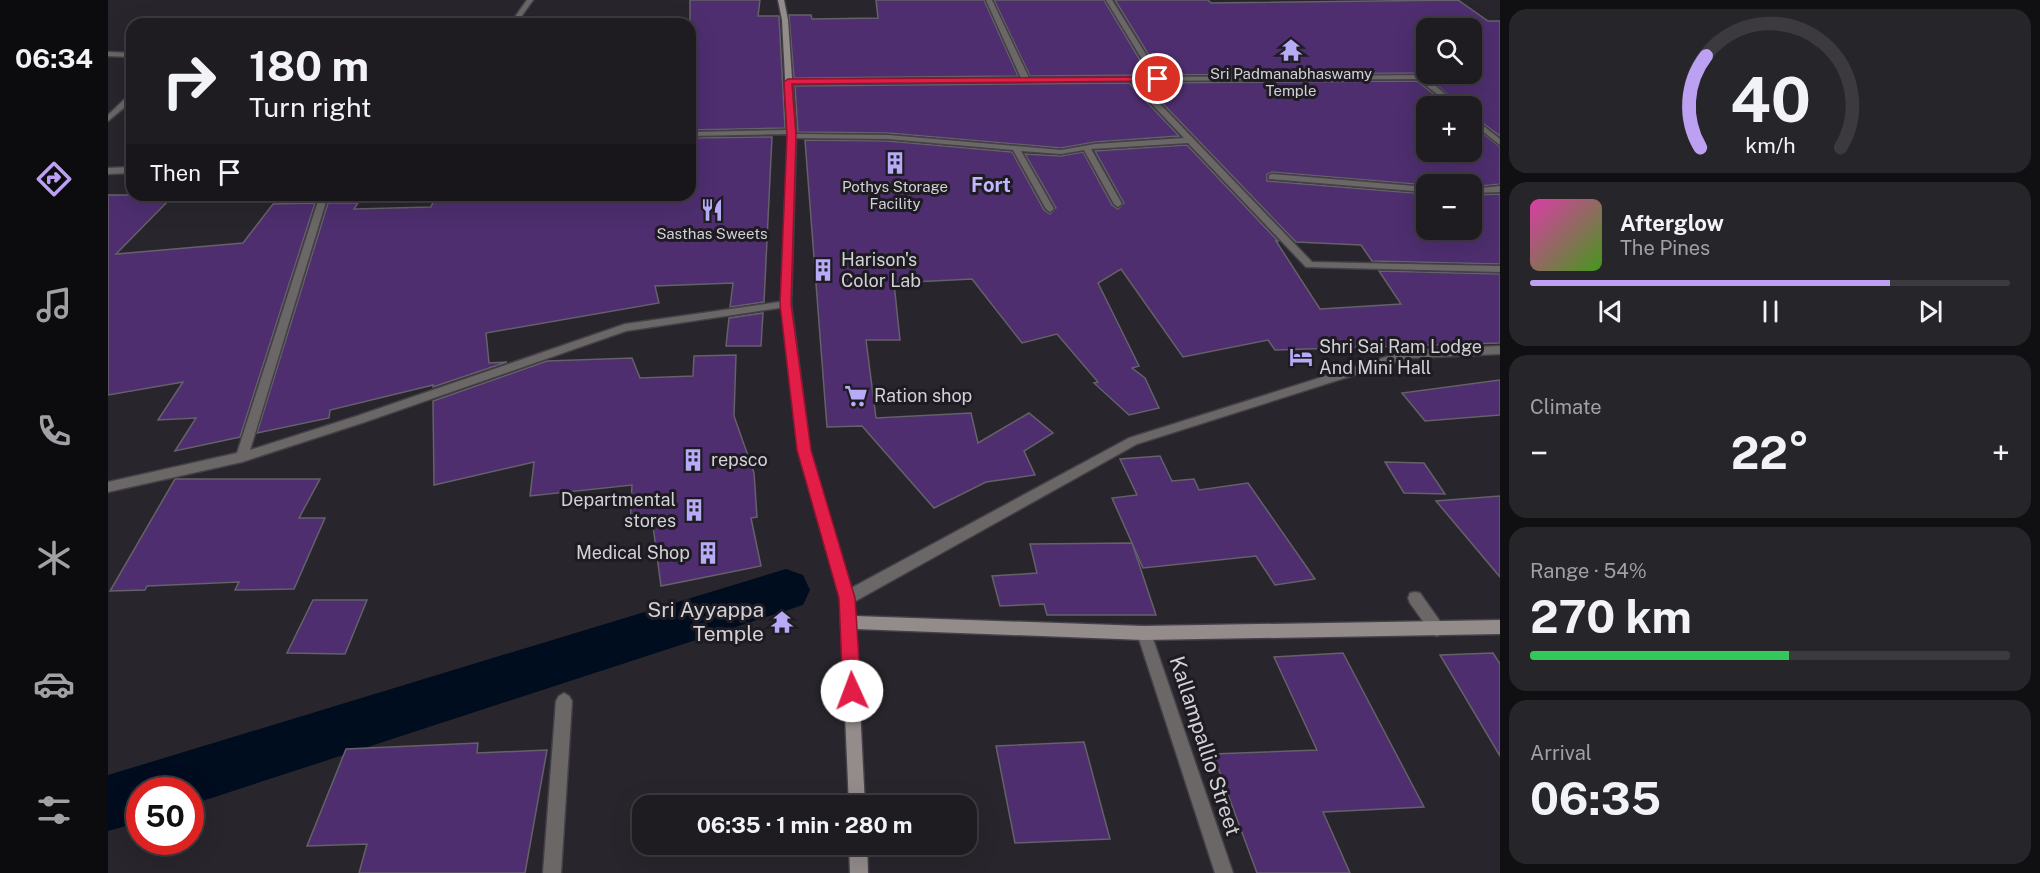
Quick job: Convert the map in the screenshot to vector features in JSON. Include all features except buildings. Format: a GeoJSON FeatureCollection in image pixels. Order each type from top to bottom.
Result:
{"type":"FeatureCollection","features":[{"type":"Feature","properties":{"kind":"main road"},"geometry":{"type":"LineString","coordinates":[[781,0],[785,20],[791,134],[786,304],[804,450],[847,598],[856,795]]}},
{"type":"Feature","properties":{"kind":"main road"},"geometry":{"type":"LineString","coordinates":[[849,622],[1144,633],[1500,627]]}},
{"type":"Feature","properties":{"kind":"main road"},"geometry":{"type":"LineString","coordinates":[[858,855],[859,873]]}},
{"type":"Feature","properties":{"kind":"street"},"geometry":{"type":"LineString","coordinates":[[517,18],[530,0]]}},
{"type":"Feature","properties":{"kind":"street"},"geometry":{"type":"LineString","coordinates":[[989,0],[1026,80]]}},
{"type":"Feature","properties":{"kind":"street"},"geometry":{"type":"LineString","coordinates":[[1109,0],[1158,79]]}},
{"type":"Feature","properties":{"kind":"street"},"geometry":{"type":"LineString","coordinates":[[108,54],[126,55]]}},
{"type":"Feature","properties":{"kind":"street"},"geometry":{"type":"LineString","coordinates":[[788,82],[1420,77],[1444,96]]}},
{"type":"Feature","properties":{"kind":"street"},"geometry":{"type":"LineString","coordinates":[[1132,79],[1308,265],[1500,269]]}},
{"type":"Feature","properties":{"kind":"street"},"geometry":{"type":"LineString","coordinates":[[108,119],[126,102]]}},
{"type":"Feature","properties":{"kind":"street"},"geometry":{"type":"LineString","coordinates":[[1482,128],[1500,143]]}},
{"type":"Feature","properties":{"kind":"street"},"geometry":{"type":"LineString","coordinates":[[696,134],[888,137],[1061,152],[1190,140]]}},
{"type":"Feature","properties":{"kind":"street"},"geometry":{"type":"LineString","coordinates":[[1015,147],[1050,209]]}},
{"type":"Feature","properties":{"kind":"street"},"geometry":{"type":"LineString","coordinates":[[1087,149],[1118,204]]}},
{"type":"Feature","properties":{"kind":"street"},"geometry":{"type":"LineString","coordinates":[[108,171],[126,170]]}},
{"type":"Feature","properties":{"kind":"street"},"geometry":{"type":"LineString","coordinates":[[1272,177],[1416,189]]}},
{"type":"Feature","properties":{"kind":"street"},"geometry":{"type":"LineString","coordinates":[[1482,190],[1500,189]]}},
{"type":"Feature","properties":{"kind":"street"},"geometry":{"type":"LineString","coordinates":[[242,457],[322,201]]}},
{"type":"Feature","properties":{"kind":"street"},"geometry":{"type":"LineString","coordinates":[[108,487],[242,457],[362,419],[625,328],[786,304]]}},
{"type":"Feature","properties":{"kind":"street"},"geometry":{"type":"LineString","coordinates":[[847,598],[1133,441],[1408,354],[1500,350]]}},
{"type":"Feature","properties":{"kind":"street"},"geometry":{"type":"LineString","coordinates":[[1415,598],[1437,629]]}},
{"type":"Feature","properties":{"kind":"street","name":"Kallampallio Street"},"geometry":{"type":"LineString","coordinates":[[1144,633],[1224,873]]}},
{"type":"Feature","properties":{"kind":"street"},"geometry":{"type":"LineString","coordinates":[[552,873],[564,701]]}},
{"type":"Feature","properties":{"kind":"waterway"},"geometry":{"type":"LineString","coordinates":[[190,777],[786,590]]}},
{"type":"Feature","properties":{"kind":"waterway"},"geometry":{"type":"LineString","coordinates":[[108,803],[126,798]]}},
{"type":"Feature","properties":{"kind":"place","name":"Sri Padmanabhaswamy Temple"},"geometry":{"type":"Point","coordinates":[1291,50]}},
{"type":"Feature","properties":{"kind":"place","name":"Pothys Storage Facility"},"geometry":{"type":"Point","coordinates":[895,163]}},
{"type":"Feature","properties":{"kind":"place","name":"Sasthas Sweets"},"geometry":{"type":"Point","coordinates":[712,210]}},
{"type":"Feature","properties":{"kind":"place","name":"Harison's Color Lab"},"geometry":{"type":"Point","coordinates":[823,270]}},
{"type":"Feature","properties":{"kind":"place","name":"Shri Sai Ram Lodge And Mini Hall"},"geometry":{"type":"Point","coordinates":[1301,357]}},
{"type":"Feature","properties":{"kind":"place","name":"Ration shop"},"geometry":{"type":"Point","coordinates":[856,396]}},
{"type":"Feature","properties":{"kind":"place","name":"repsco"},"geometry":{"type":"Point","coordinates":[693,460]}},
{"type":"Feature","properties":{"kind":"place","name":"Departmental stores"},"geometry":{"type":"Point","coordinates":[694,510]}},
{"type":"Feature","properties":{"kind":"place","name":"Medical Shop"},"geometry":{"type":"Point","coordinates":[708,553]}},
{"type":"Feature","properties":{"kind":"place","name":"Sri Ayyappa Temple"},"geometry":{"type":"Point","coordinates":[782,622]}},
{"type":"Feature","properties":{"kind":"district","name":"Fort"},"geometry":{"type":"Point","coordinates":[991,185]}},
{"type":"Feature","properties":{"kind":"route"},"geometry":{"type":"LineString","coordinates":[[852,691],[847,598],[804,450],[786,304],[792,136],[788,82],[1158,79]]}}]}
